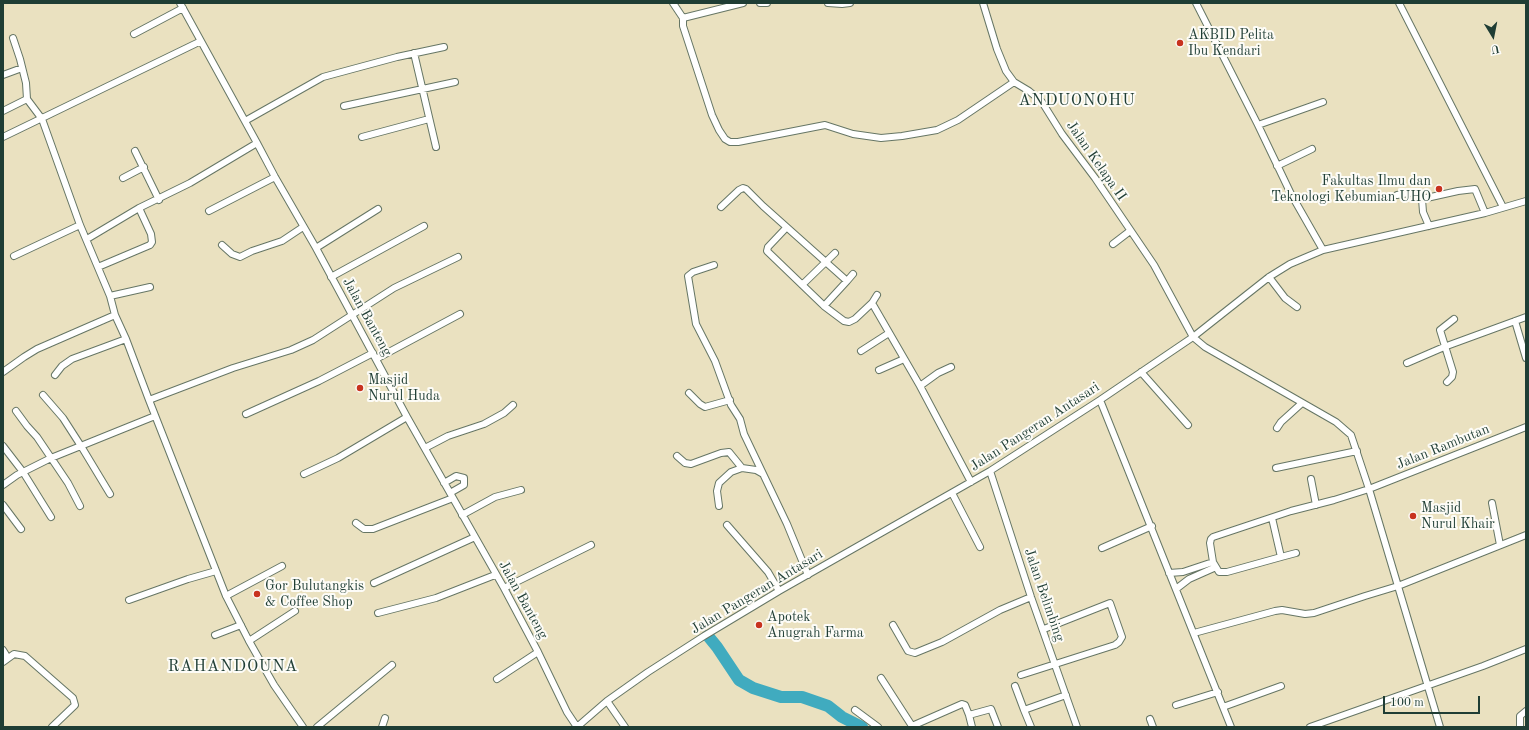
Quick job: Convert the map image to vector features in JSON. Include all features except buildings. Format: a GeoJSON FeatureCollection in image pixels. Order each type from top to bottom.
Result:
{"type":"FeatureCollection","features":[{"type":"Feature","properties":{"kind":"street"},"geometry":{"type":"LineString","coordinates":[[673,3],[682,18],[683,26],[712,115],[719,130],[725,139],[730,142],[738,142],[826,125],[853,134],[881,138],[937,130],[958,120],[1014,82]]}},
{"type":"Feature","properties":{"kind":"street"},"geometry":{"type":"LineString","coordinates":[[682,18],[743,3]]}},
{"type":"Feature","properties":{"kind":"street"},"geometry":{"type":"LineString","coordinates":[[760,3],[767,3]]}},
{"type":"Feature","properties":{"kind":"street"},"geometry":{"type":"LineString","coordinates":[[828,3],[850,3]]}},
{"type":"Feature","properties":{"kind":"street","name":"Jalan Kelapa II"},"geometry":{"type":"LineString","coordinates":[[983,3],[1006,71],[1014,82],[1029,91],[1042,102],[1154,265],[1193,337]]}},
{"type":"Feature","properties":{"kind":"street"},"geometry":{"type":"LineString","coordinates":[[1196,3],[1291,194],[1323,250]]}},
{"type":"Feature","properties":{"kind":"street"},"geometry":{"type":"LineString","coordinates":[[1398,3],[1471,142],[1503,207]]}},
{"type":"Feature","properties":{"kind":"street"},"geometry":{"type":"LineString","coordinates":[[134,34],[182,6]]}},
{"type":"Feature","properties":{"kind":"street","name":"Jalan Banteng"},"geometry":{"type":"LineString","coordinates":[[182,6],[200,41],[258,143],[275,177],[332,277],[407,417],[495,575],[504,588],[538,652],[567,712],[577,727]]}},
{"type":"Feature","properties":{"kind":"street"},"geometry":{"type":"LineString","coordinates":[[12,38],[26,83],[27,99],[42,119],[80,225],[110,296],[115,315],[126,339],[226,596],[274,685],[303,727]]}},
{"type":"Feature","properties":{"kind":"street"},"geometry":{"type":"LineString","coordinates":[[3,137],[200,41]]}},
{"type":"Feature","properties":{"kind":"street"},"geometry":{"type":"LineString","coordinates":[[245,121],[323,77],[414,53],[444,47]]}},
{"type":"Feature","properties":{"kind":"street"},"geometry":{"type":"LineString","coordinates":[[414,53],[436,147]]}},
{"type":"Feature","properties":{"kind":"street"},"geometry":{"type":"LineString","coordinates":[[3,75],[22,68]]}},
{"type":"Feature","properties":{"kind":"street"},"geometry":{"type":"LineString","coordinates":[[344,106],[455,82]]}},
{"type":"Feature","properties":{"kind":"street"},"geometry":{"type":"LineString","coordinates":[[3,111],[27,99]]}},
{"type":"Feature","properties":{"kind":"street"},"geometry":{"type":"LineString","coordinates":[[1258,125],[1323,102]]}},
{"type":"Feature","properties":{"kind":"street"},"geometry":{"type":"LineString","coordinates":[[362,137],[429,119]]}},
{"type":"Feature","properties":{"kind":"street"},"geometry":{"type":"LineString","coordinates":[[87,239],[139,208],[159,200],[258,143]]}},
{"type":"Feature","properties":{"kind":"street"},"geometry":{"type":"LineString","coordinates":[[1277,166],[1312,149]]}},
{"type":"Feature","properties":{"kind":"street"},"geometry":{"type":"LineString","coordinates":[[135,151],[159,200]]}},
{"type":"Feature","properties":{"kind":"street"},"geometry":{"type":"LineString","coordinates":[[124,178],[144,167]]}},
{"type":"Feature","properties":{"kind":"street"},"geometry":{"type":"LineString","coordinates":[[209,210],[275,177]]}},
{"type":"Feature","properties":{"kind":"street"},"geometry":{"type":"LineString","coordinates":[[721,206],[744,188],[786,228],[847,281]]}},
{"type":"Feature","properties":{"kind":"street"},"geometry":{"type":"LineString","coordinates":[[1422,199],[1475,189],[1485,213]]}},
{"type":"Feature","properties":{"kind":"street"},"geometry":{"type":"LineString","coordinates":[[1397,195],[1415,192],[1419,193],[1422,199],[1423,212],[1429,226]]}},
{"type":"Feature","properties":{"kind":"street","name":"Jalan Pangeran Antasari"},"geometry":{"type":"LineString","coordinates":[[577,727],[607,701],[648,672],[704,636],[779,591],[990,471],[1100,400],[1193,337],[1269,277],[1298,259],[1323,250],[1485,213],[1526,201]]}},
{"type":"Feature","properties":{"kind":"street"},"geometry":{"type":"LineString","coordinates":[[98,267],[150,245],[152,242],[151,234],[139,208]]}},
{"type":"Feature","properties":{"kind":"street"},"geometry":{"type":"LineString","coordinates":[[316,248],[378,209]]}},
{"type":"Feature","properties":{"kind":"street"},"geometry":{"type":"LineString","coordinates":[[14,256],[80,225]]}},
{"type":"Feature","properties":{"kind":"street"},"geometry":{"type":"LineString","coordinates":[[332,277],[424,226]]}},
{"type":"Feature","properties":{"kind":"street"},"geometry":{"type":"LineString","coordinates":[[222,245],[232,254],[240,257],[252,251],[282,241],[303,227]]}},
{"type":"Feature","properties":{"kind":"street"},"geometry":{"type":"LineString","coordinates":[[786,228],[768,247],[767,250],[824,306],[847,322],[855,319],[872,303],[877,295]]}},
{"type":"Feature","properties":{"kind":"street"},"geometry":{"type":"LineString","coordinates":[[1113,244],[1130,231]]}},
{"type":"Feature","properties":{"kind":"street"},"geometry":{"type":"LineString","coordinates":[[802,285],[835,253]]}},
{"type":"Feature","properties":{"kind":"street"},"geometry":{"type":"LineString","coordinates":[[149,400],[233,368],[291,350],[313,340],[394,288],[458,257]]}},
{"type":"Feature","properties":{"kind":"street"},"geometry":{"type":"LineString","coordinates":[[714,265],[693,272],[688,276],[696,324],[715,361],[731,405],[740,419],[744,434],[787,524],[808,575]]}},
{"type":"Feature","properties":{"kind":"street"},"geometry":{"type":"LineString","coordinates":[[824,306],[853,274]]}},
{"type":"Feature","properties":{"kind":"street"},"geometry":{"type":"LineString","coordinates":[[1269,277],[1285,298],[1297,307]]}},
{"type":"Feature","properties":{"kind":"street"},"geometry":{"type":"LineString","coordinates":[[110,296],[150,287]]}},
{"type":"Feature","properties":{"kind":"street"},"geometry":{"type":"LineString","coordinates":[[872,303],[920,386],[971,482]]}},
{"type":"Feature","properties":{"kind":"street"},"geometry":{"type":"LineString","coordinates":[[376,359],[460,314]]}},
{"type":"Feature","properties":{"kind":"street"},"geometry":{"type":"LineString","coordinates":[[3,372],[37,349],[115,315]]}},
{"type":"Feature","properties":{"kind":"street"},"geometry":{"type":"LineString","coordinates":[[1407,363],[1444,347],[1526,317]]}},
{"type":"Feature","properties":{"kind":"street"},"geometry":{"type":"LineString","coordinates":[[1447,382],[1452,377],[1453,372],[1444,347],[1440,330],[1454,319]]}},
{"type":"Feature","properties":{"kind":"street"},"geometry":{"type":"LineString","coordinates":[[1515,321],[1526,358]]}},
{"type":"Feature","properties":{"kind":"street"},"geometry":{"type":"LineString","coordinates":[[861,351],[889,333]]}},
{"type":"Feature","properties":{"kind":"street"},"geometry":{"type":"LineString","coordinates":[[1193,337],[1205,347],[1329,418],[1345,428],[1351,434],[1369,489],[1440,727]]}},
{"type":"Feature","properties":{"kind":"street"},"geometry":{"type":"LineString","coordinates":[[55,375],[62,366],[72,359],[126,339]]}},
{"type":"Feature","properties":{"kind":"street"},"geometry":{"type":"LineString","coordinates":[[246,414],[319,381],[373,353]]}},
{"type":"Feature","properties":{"kind":"street"},"geometry":{"type":"LineString","coordinates":[[879,370],[904,359]]}},
{"type":"Feature","properties":{"kind":"street"},"geometry":{"type":"LineString","coordinates":[[920,386],[938,373],[951,367]]}},
{"type":"Feature","properties":{"kind":"street"},"geometry":{"type":"LineString","coordinates":[[1141,372],[1188,426]]}},
{"type":"Feature","properties":{"kind":"street"},"geometry":{"type":"LineString","coordinates":[[689,393],[705,407],[730,400]]}},
{"type":"Feature","properties":{"kind":"street"},"geometry":{"type":"LineString","coordinates":[[43,395],[63,418],[82,446],[110,494]]}},
{"type":"Feature","properties":{"kind":"street"},"geometry":{"type":"LineString","coordinates":[[1100,400],[1152,526],[1169,573],[1231,727]]}},
{"type":"Feature","properties":{"kind":"street"},"geometry":{"type":"LineString","coordinates":[[1277,428],[1281,422],[1302,403]]}},
{"type":"Feature","properties":{"kind":"street"},"geometry":{"type":"LineString","coordinates":[[425,448],[448,436],[484,424],[504,413],[513,405]]}},
{"type":"Feature","properties":{"kind":"street"},"geometry":{"type":"LineString","coordinates":[[16,411],[37,437],[80,506]]}},
{"type":"Feature","properties":{"kind":"street"},"geometry":{"type":"LineString","coordinates":[[3,485],[23,472],[51,458],[155,416]]}},
{"type":"Feature","properties":{"kind":"street"},"geometry":{"type":"LineString","coordinates":[[304,474],[338,458],[407,417]]}},
{"type":"Feature","properties":{"kind":"street","name":"Jalan Rambutan"},"geometry":{"type":"LineString","coordinates":[[1215,565],[1210,543],[1211,539],[1291,511],[1369,489],[1526,427]]}},
{"type":"Feature","properties":{"kind":"street"},"geometry":{"type":"LineString","coordinates":[[3,446],[23,472],[51,517]]}},
{"type":"Feature","properties":{"kind":"street"},"geometry":{"type":"LineString","coordinates":[[1276,468],[1357,451]]}},
{"type":"Feature","properties":{"kind":"street"},"geometry":{"type":"LineString","coordinates":[[677,456],[686,463],[692,464],[721,453],[729,452],[742,468]]}},
{"type":"Feature","properties":{"kind":"street"},"geometry":{"type":"LineString","coordinates":[[719,506],[717,487],[719,483],[731,472],[742,468],[756,470],[763,474]]}},
{"type":"Feature","properties":{"kind":"street","name":"Jalan Belimbing"},"geometry":{"type":"LineString","coordinates":[[990,471],[1031,597],[1044,630],[1076,727]]}},
{"type":"Feature","properties":{"kind":"street"},"geometry":{"type":"LineString","coordinates":[[356,523],[364,529],[373,529],[451,495],[464,485],[464,478],[456,476],[444,483]]}},
{"type":"Feature","properties":{"kind":"street"},"geometry":{"type":"LineString","coordinates":[[1311,479],[1316,505]]}},
{"type":"Feature","properties":{"kind":"street"},"geometry":{"type":"LineString","coordinates":[[462,515],[495,498],[521,490]]}},
{"type":"Feature","properties":{"kind":"street"},"geometry":{"type":"LineString","coordinates":[[952,493],[980,547]]}},
{"type":"Feature","properties":{"kind":"street"},"geometry":{"type":"LineString","coordinates":[[1492,503],[1500,545]]}},
{"type":"Feature","properties":{"kind":"street"},"geometry":{"type":"LineString","coordinates":[[3,505],[22,529]]}},
{"type":"Feature","properties":{"kind":"street"},"geometry":{"type":"LineString","coordinates":[[1272,518],[1281,557]]}},
{"type":"Feature","properties":{"kind":"street"},"geometry":{"type":"LineString","coordinates":[[727,525],[768,572],[779,591]]}},
{"type":"Feature","properties":{"kind":"street"},"geometry":{"type":"LineString","coordinates":[[1102,548],[1152,526]]}},
{"type":"Feature","properties":{"kind":"street"},"geometry":{"type":"LineString","coordinates":[[1194,633],[1275,611],[1282,610],[1305,614],[1314,613],[1398,586],[1526,535]]}},
{"type":"Feature","properties":{"kind":"street"},"geometry":{"type":"LineString","coordinates":[[374,583],[475,537]]}},
{"type":"Feature","properties":{"kind":"street"},"geometry":{"type":"LineString","coordinates":[[504,588],[591,545]]}},
{"type":"Feature","properties":{"kind":"street"},"geometry":{"type":"LineString","coordinates":[[1215,565],[1219,572],[1227,572],[1296,553]]}},
{"type":"Feature","properties":{"kind":"street"},"geometry":{"type":"LineString","coordinates":[[1169,573],[1183,572],[1215,565]]}},
{"type":"Feature","properties":{"kind":"street"},"geometry":{"type":"LineString","coordinates":[[1176,588],[1189,578],[1215,565]]}},
{"type":"Feature","properties":{"kind":"street"},"geometry":{"type":"LineString","coordinates":[[226,596],[282,566]]}},
{"type":"Feature","properties":{"kind":"street"},"geometry":{"type":"LineString","coordinates":[[129,600],[188,579],[216,571]]}},
{"type":"Feature","properties":{"kind":"street"},"geometry":{"type":"LineString","coordinates":[[378,613],[436,598],[495,575]]}},
{"type":"Feature","properties":{"kind":"street"},"geometry":{"type":"LineString","coordinates":[[893,625],[908,651],[916,652],[942,642],[1000,610],[1031,597]]}},
{"type":"Feature","properties":{"kind":"street"},"geometry":{"type":"LineString","coordinates":[[1021,675],[1115,644],[1121,640],[1122,635],[1110,603],[1044,630]]}},
{"type":"Feature","properties":{"kind":"street"},"geometry":{"type":"LineString","coordinates":[[249,641],[295,611]]}},
{"type":"Feature","properties":{"kind":"street"},"geometry":{"type":"LineString","coordinates":[[215,635],[241,625]]}},
{"type":"Feature","properties":{"kind":"street"},"geometry":{"type":"LineString","coordinates":[[1310,727],[1325,724],[1526,649]]}},
{"type":"Feature","properties":{"kind":"street"},"geometry":{"type":"LineString","coordinates":[[3,650],[5,660],[14,654],[25,656],[73,698],[75,705],[52,727]]}},
{"type":"Feature","properties":{"kind":"street"},"geometry":{"type":"LineString","coordinates":[[497,679],[538,652]]}},
{"type":"Feature","properties":{"kind":"street"},"geometry":{"type":"LineString","coordinates":[[317,727],[392,665]]}},
{"type":"Feature","properties":{"kind":"street"},"geometry":{"type":"LineString","coordinates":[[881,678],[912,726],[962,704],[965,705],[972,727]]}},
{"type":"Feature","properties":{"kind":"street"},"geometry":{"type":"LineString","coordinates":[[1015,686],[1031,727]]}},
{"type":"Feature","properties":{"kind":"street"},"geometry":{"type":"LineString","coordinates":[[1223,707],[1280,686]]}},
{"type":"Feature","properties":{"kind":"street"},"geometry":{"type":"LineString","coordinates":[[1176,706],[1218,692]]}},
{"type":"Feature","properties":{"kind":"street"},"geometry":{"type":"LineString","coordinates":[[1024,710],[1066,696]]}},
{"type":"Feature","properties":{"kind":"street"},"geometry":{"type":"LineString","coordinates":[[607,701],[625,727]]}},
{"type":"Feature","properties":{"kind":"street"},"geometry":{"type":"LineString","coordinates":[[969,716],[989,706],[998,727]]}},
{"type":"Feature","properties":{"kind":"street"},"geometry":{"type":"LineString","coordinates":[[855,710],[878,727]]}},
{"type":"Feature","properties":{"kind":"street"},"geometry":{"type":"LineString","coordinates":[[1520,727],[1520,716],[1526,711]]}},
{"type":"Feature","properties":{"kind":"street"},"geometry":{"type":"LineString","coordinates":[[382,727],[386,718]]}},
{"type":"Feature","properties":{"kind":"street"},"geometry":{"type":"LineString","coordinates":[[1150,719],[1153,727]]}},
{"type":"Feature","properties":{"kind":"waterway"},"geometry":{"type":"LineString","coordinates":[[708,636],[739,680],[753,688],[781,697],[802,697],[828,706],[842,717],[862,727]]}},
{"type":"Feature","properties":{"kind":"place","name":"AKBID Pelita Ibu Kendari"},"geometry":{"type":"Point","coordinates":[1180,43]}},
{"type":"Feature","properties":{"kind":"place","name":"Fakultas Ilmu dan Teknologi Kebumian UHO"},"geometry":{"type":"Point","coordinates":[1439,189]}},
{"type":"Feature","properties":{"kind":"place","name":"Masjid Nurul Huda"},"geometry":{"type":"Point","coordinates":[360,388]}},
{"type":"Feature","properties":{"kind":"place","name":"Masjid Nurul Khair"},"geometry":{"type":"Point","coordinates":[1413,516]}},
{"type":"Feature","properties":{"kind":"place","name":"Gor Bulutangkis & Coffee Shop"},"geometry":{"type":"Point","coordinates":[257,594]}},
{"type":"Feature","properties":{"kind":"place","name":"Apotek Anugrah Farma"},"geometry":{"type":"Point","coordinates":[759,625]}},
{"type":"Feature","properties":{"kind":"district","name":"ANDUONOHU"},"geometry":{"type":"Point","coordinates":[1077,101]}},
{"type":"Feature","properties":{"kind":"district","name":"RAHANDOUNA"},"geometry":{"type":"Point","coordinates":[233,667]}}]}
